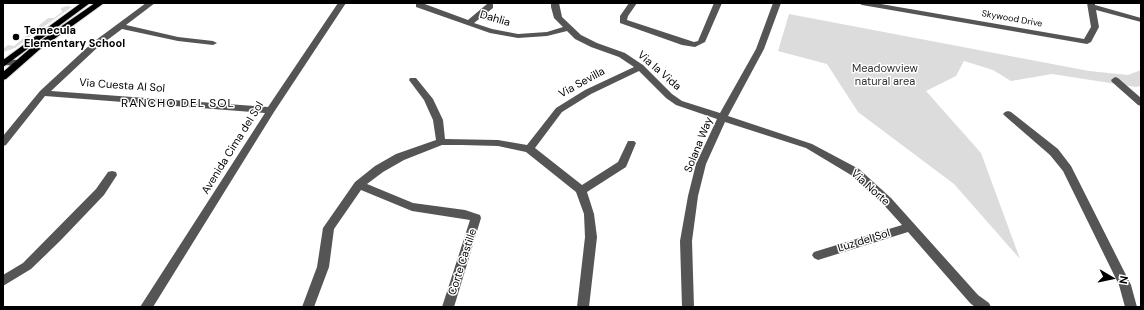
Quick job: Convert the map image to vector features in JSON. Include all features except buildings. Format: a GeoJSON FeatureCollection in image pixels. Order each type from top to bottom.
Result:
{"type":"FeatureCollection","features":[{"type":"Feature","properties":{"kind":"main road"},"geometry":{"type":"LineString","coordinates":[[4,62],[86,3]]}},
{"type":"Feature","properties":{"kind":"main road"},"geometry":{"type":"LineString","coordinates":[[3,77],[36,48],[100,3]]}},
{"type":"Feature","properties":{"kind":"street"},"geometry":{"type":"LineString","coordinates":[[3,143],[43,92],[95,45],[151,3]]}},
{"type":"Feature","properties":{"kind":"street","name":"Avenida Cima del Sol"},"geometry":{"type":"LineString","coordinates":[[146,307],[271,110],[342,3]]}},
{"type":"Feature","properties":{"kind":"street","name":"Via la Vida"},"geometry":{"type":"LineString","coordinates":[[555,3],[558,18],[578,37],[594,45],[622,55],[640,67],[669,96],[679,103],[722,118]]}},
{"type":"Feature","properties":{"kind":"street"},"geometry":{"type":"LineString","coordinates":[[633,3],[624,16],[623,21],[685,43],[695,45],[701,42],[718,3]]}},
{"type":"Feature","properties":{"kind":"street","name":"Solana Way"},"geometry":{"type":"LineString","coordinates":[[688,307],[686,241],[692,196],[701,164],[722,118],[760,49],[777,3]]}},
{"type":"Feature","properties":{"kind":"street","name":"Skywood Drive"},"geometry":{"type":"LineString","coordinates":[[862,3],[1087,42],[1095,27],[1091,5]]}},
{"type":"Feature","properties":{"kind":"street","name":"Dahlia"},"geometry":{"type":"LineString","coordinates":[[419,5],[490,31],[518,36],[547,34],[568,28]]}},
{"type":"Feature","properties":{"kind":"street"},"geometry":{"type":"LineString","coordinates":[[1091,5],[1141,20]]}},
{"type":"Feature","properties":{"kind":"street"},"geometry":{"type":"LineString","coordinates":[[469,23],[490,6]]}},
{"type":"Feature","properties":{"kind":"street"},"geometry":{"type":"LineString","coordinates":[[119,26],[178,39],[213,43]]}},
{"type":"Feature","properties":{"kind":"street"},"geometry":{"type":"LineString","coordinates":[[4,62],[18,63]]}},
{"type":"Feature","properties":{"kind":"street","name":"Via Sevilla"},"geometry":{"type":"LineString","coordinates":[[529,149],[559,110],[588,92],[640,67]]}},
{"type":"Feature","properties":{"kind":"street"},"geometry":{"type":"LineString","coordinates":[[413,80],[428,98],[438,120],[441,142]]}},
{"type":"Feature","properties":{"kind":"street"},"geometry":{"type":"LineString","coordinates":[[1115,80],[1141,103]]}},
{"type":"Feature","properties":{"kind":"street","name":"Via Cuesta Al Sol"},"geometry":{"type":"LineString","coordinates":[[43,92],[271,110]]}},
{"type":"Feature","properties":{"kind":"street"},"geometry":{"type":"LineString","coordinates":[[1008,114],[1054,152],[1067,168],[1125,285],[1131,307]]}},
{"type":"Feature","properties":{"kind":"street","name":"Via Norte"},"geometry":{"type":"LineString","coordinates":[[722,118],[809,146],[855,172],[887,201],[974,300],[985,307]]}},
{"type":"Feature","properties":{"kind":"street"},"geometry":{"type":"LineString","coordinates":[[308,307],[323,267],[329,228],[359,185],[379,169],[400,157],[441,142],[498,143],[529,149],[581,190],[589,214],[591,237],[583,307]]}},
{"type":"Feature","properties":{"kind":"street"},"geometry":{"type":"LineString","coordinates":[[581,190],[622,164],[631,144]]}},
{"type":"Feature","properties":{"kind":"street"},"geometry":{"type":"LineString","coordinates":[[3,281],[27,266],[52,243],[100,192],[112,175]]}},
{"type":"Feature","properties":{"kind":"street","name":"Corte Castille"},"geometry":{"type":"LineString","coordinates":[[359,185],[412,207],[465,214],[476,218],[448,307]]}},
{"type":"Feature","properties":{"kind":"street","name":"Luz del Sol"},"geometry":{"type":"LineString","coordinates":[[818,255],[909,227]]}},
{"type":"Feature","properties":{"kind":"green space"},"geometry":{"type":"Polygon","coordinates":[[[67,6],[72,7],[15,48],[3,52],[3,49],[8,45],[14,46],[48,18],[54,18],[62,12],[61,8],[67,6]]]}},
{"type":"Feature","properties":{"kind":"green space","name":"Meadowview natural area"},"geometry":{"type":"Polygon","coordinates":[[[789,14],[1089,71],[1128,75],[1141,70],[1141,86],[1136,87],[1052,74],[1011,81],[993,70],[964,61],[956,76],[926,91],[981,153],[1020,259],[954,184],[858,112],[827,64],[778,51],[789,14]]]}},
{"type":"Feature","properties":{"kind":"place","name":"Temecula Elementary School"},"geometry":{"type":"Point","coordinates":[16,37]}},
{"type":"Feature","properties":{"kind":"district","name":"RANCHO DEL SOL"},"geometry":{"type":"Point","coordinates":[178,104]}}]}
